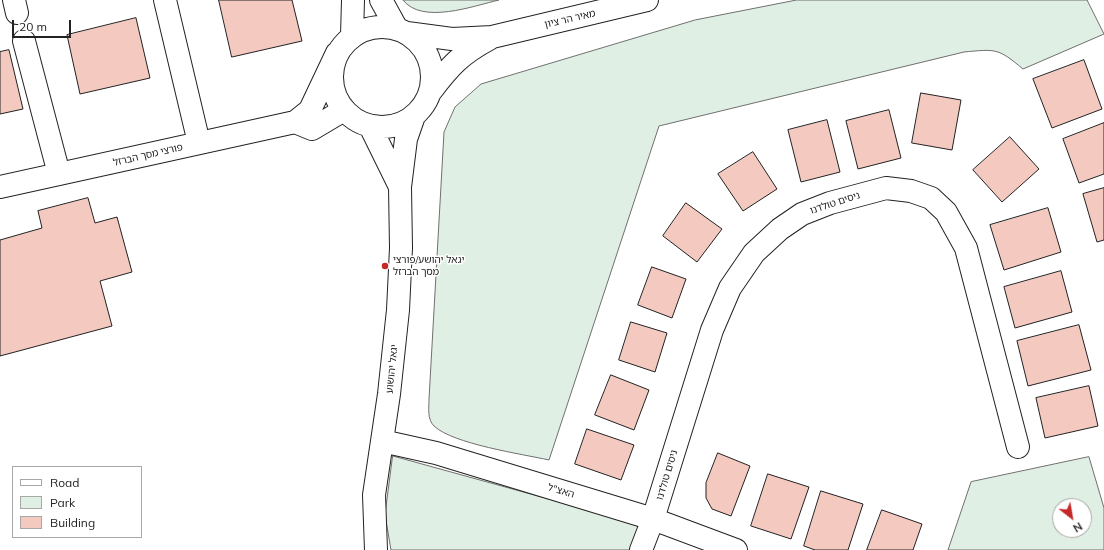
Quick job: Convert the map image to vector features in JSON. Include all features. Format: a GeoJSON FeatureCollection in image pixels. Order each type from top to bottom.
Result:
{"type":"FeatureCollection","features":[{"type":"Feature","properties":{"kind":"street"},"geometry":{"type":"LineString","coordinates":[[165,0],[200,143]]}},
{"type":"Feature","properties":{"kind":"street"},"geometry":{"type":"LineString","coordinates":[[352,36],[353,0]]}},
{"type":"Feature","properties":{"kind":"street"},"geometry":{"type":"LineString","coordinates":[[381,0],[402,31]]}},
{"type":"Feature","properties":{"kind":"street","name":"מאיר הר ציון"},"geometry":{"type":"LineString","coordinates":[[402,31],[428,37],[452,39],[492,37],[647,0]]}},
{"type":"Feature","properties":{"kind":"street"},"geometry":{"type":"LineString","coordinates":[[381,26],[402,31],[420,43],[429,57],[433,74],[431,91],[424,105],[414,116],[400,124],[385,127],[370,126],[355,120],[344,110],[336,98],[332,83],[332,68],[337,53],[352,36],[366,29],[381,26]]}},
{"type":"Feature","properties":{"kind":"street","name":"מאיר הר ציון"},"geometry":{"type":"LineString","coordinates":[[431,91],[451,65],[468,51],[492,37]]}},
{"type":"Feature","properties":{"kind":"street"},"geometry":{"type":"LineString","coordinates":[[24,40],[59,174]]}},
{"type":"Feature","properties":{"kind":"street","name":"פורצי מסך הברזל"},"geometry":{"type":"LineString","coordinates":[[0,187],[295,122],[310,110],[337,53]]}},
{"type":"Feature","properties":{"kind":"street"},"geometry":{"type":"LineString","coordinates":[[295,122],[312,129],[344,110]]}},
{"type":"Feature","properties":{"kind":"street","name":"יגאל יהושוע"},"geometry":{"type":"LineString","coordinates":[[376,550],[374,495],[398,310],[401,248],[400,187],[406,139],[414,116]]}},
{"type":"Feature","properties":{"kind":"street","name":"יגאל יהושוע"},"geometry":{"type":"LineString","coordinates":[[370,126],[400,187]]}},
{"type":"Feature","properties":{"kind":"street","name":"ניסים טולדנו"},"geometry":{"type":"LineString","coordinates":[[641,550],[653,518],[712,330],[730,288],[754,253],[780,229],[802,214],[830,203],[886,188],[911,191],[931,198],[946,212],[966,248],[1018,447]]}},
{"type":"Feature","properties":{"kind":"street","name":"האצ\"ל"},"geometry":{"type":"LineString","coordinates":[[382,440],[436,453],[653,518],[736,550]]}},
{"type":"Feature","properties":{"kind":"green space"},"geometry":{"type":"Polygon","coordinates":[[[403,0],[499,0],[448,12],[435,13],[422,11],[412,7],[403,0]]]}},
{"type":"Feature","properties":{"kind":"green space"},"geometry":{"type":"Polygon","coordinates":[[[797,0],[1087,0],[1104,34],[1023,69],[1008,57],[996,52],[983,50],[964,52],[659,126],[549,460],[488,448],[456,438],[434,426],[429,417],[429,399],[444,132],[455,107],[481,84],[695,20],[797,0]]]}},
{"type":"Feature","properties":{"kind":"green space"},"geometry":{"type":"Polygon","coordinates":[[[393,456],[643,525],[633,550],[391,550],[385,515],[393,456]]]}},
{"type":"Feature","properties":{"kind":"green space"},"geometry":{"type":"Polygon","coordinates":[[[1089,457],[1104,508],[1104,550],[948,550],[971,482],[1089,457]]]}},
{"type":"Feature","properties":{"kind":"building"},"geometry":{"type":"Polygon","coordinates":[[[219,0],[292,0],[302,41],[232,57],[219,0]]]}},
{"type":"Feature","properties":{"kind":"building"},"geometry":{"type":"Polygon","coordinates":[[[136,18],[150,78],[80,94],[67,35],[136,18]]]}},
{"type":"Feature","properties":{"kind":"building"},"geometry":{"type":"Polygon","coordinates":[[[9,50],[23,109],[0,114],[0,52],[9,50]]]}},
{"type":"Feature","properties":{"kind":"building"},"geometry":{"type":"Polygon","coordinates":[[[1084,60],[1102,109],[1052,128],[1033,79],[1084,60]]]}},
{"type":"Feature","properties":{"kind":"building"},"geometry":{"type":"Polygon","coordinates":[[[921,93],[961,100],[952,150],[912,143],[921,93]]]}},
{"type":"Feature","properties":{"kind":"building"},"geometry":{"type":"Polygon","coordinates":[[[889,110],[901,158],[858,169],[846,121],[889,110]]]}},
{"type":"Feature","properties":{"kind":"building"},"geometry":{"type":"Polygon","coordinates":[[[827,120],[840,172],[801,182],[788,130],[827,120]]]}},
{"type":"Feature","properties":{"kind":"building"},"geometry":{"type":"Polygon","coordinates":[[[1104,123],[1104,174],[1079,183],[1063,139],[1104,123]]]}},
{"type":"Feature","properties":{"kind":"building"},"geometry":{"type":"Polygon","coordinates":[[[1010,137],[1039,169],[1002,202],[973,170],[1010,137]]]}},
{"type":"Feature","properties":{"kind":"building"},"geometry":{"type":"Polygon","coordinates":[[[753,152],[777,189],[743,211],[718,174],[753,152]]]}},
{"type":"Feature","properties":{"kind":"building"},"geometry":{"type":"Polygon","coordinates":[[[1104,188],[1104,240],[1097,242],[1083,194],[1104,188]]]}},
{"type":"Feature","properties":{"kind":"building"},"geometry":{"type":"Polygon","coordinates":[[[88,198],[95,223],[117,217],[132,272],[100,281],[112,326],[0,356],[0,240],[42,228],[38,211],[88,198]]]}},
{"type":"Feature","properties":{"kind":"building"},"geometry":{"type":"Polygon","coordinates":[[[686,203],[722,229],[697,262],[663,236],[686,203]]]}},
{"type":"Feature","properties":{"kind":"building"},"geometry":{"type":"Polygon","coordinates":[[[1048,208],[1061,252],[1004,270],[990,225],[1048,208]]]}},
{"type":"Feature","properties":{"kind":"building"},"geometry":{"type":"Polygon","coordinates":[[[652,267],[686,279],[672,318],[638,305],[652,267]]]}},
{"type":"Feature","properties":{"kind":"building"},"geometry":{"type":"Polygon","coordinates":[[[1061,271],[1072,312],[1015,328],[1004,287],[1061,271]]]}},
{"type":"Feature","properties":{"kind":"building"},"geometry":{"type":"Polygon","coordinates":[[[631,322],[667,333],[655,372],[619,360],[631,322]]]}},
{"type":"Feature","properties":{"kind":"building"},"geometry":{"type":"Polygon","coordinates":[[[1079,325],[1091,370],[1028,386],[1017,341],[1079,325]]]}},
{"type":"Feature","properties":{"kind":"building"},"geometry":{"type":"Polygon","coordinates":[[[611,375],[649,390],[634,430],[595,415],[611,375]]]}},
{"type":"Feature","properties":{"kind":"building"},"geometry":{"type":"Polygon","coordinates":[[[1089,386],[1098,426],[1045,438],[1036,398],[1089,386]]]}},
{"type":"Feature","properties":{"kind":"building"},"geometry":{"type":"Polygon","coordinates":[[[587,429],[634,445],[621,480],[575,464],[587,429]]]}},
{"type":"Feature","properties":{"kind":"building"},"geometry":{"type":"Polygon","coordinates":[[[718,453],[750,466],[731,516],[712,509],[706,498],[706,483],[718,453]]]}},
{"type":"Feature","properties":{"kind":"building"},"geometry":{"type":"Polygon","coordinates":[[[768,474],[809,487],[791,539],[751,526],[768,474]]]}},
{"type":"Feature","properties":{"kind":"building"},"geometry":{"type":"Polygon","coordinates":[[[821,491],[863,504],[848,550],[815,550],[804,546],[821,491]]]}},
{"type":"Feature","properties":{"kind":"building"},"geometry":{"type":"Polygon","coordinates":[[[882,510],[922,524],[913,550],[867,550],[882,510]]]}},
{"type":"Feature","properties":{"kind":"place","name":"יגאל יהושע/פורצי מסך הברזל"},"geometry":{"type":"Point","coordinates":[385,266]}}]}
